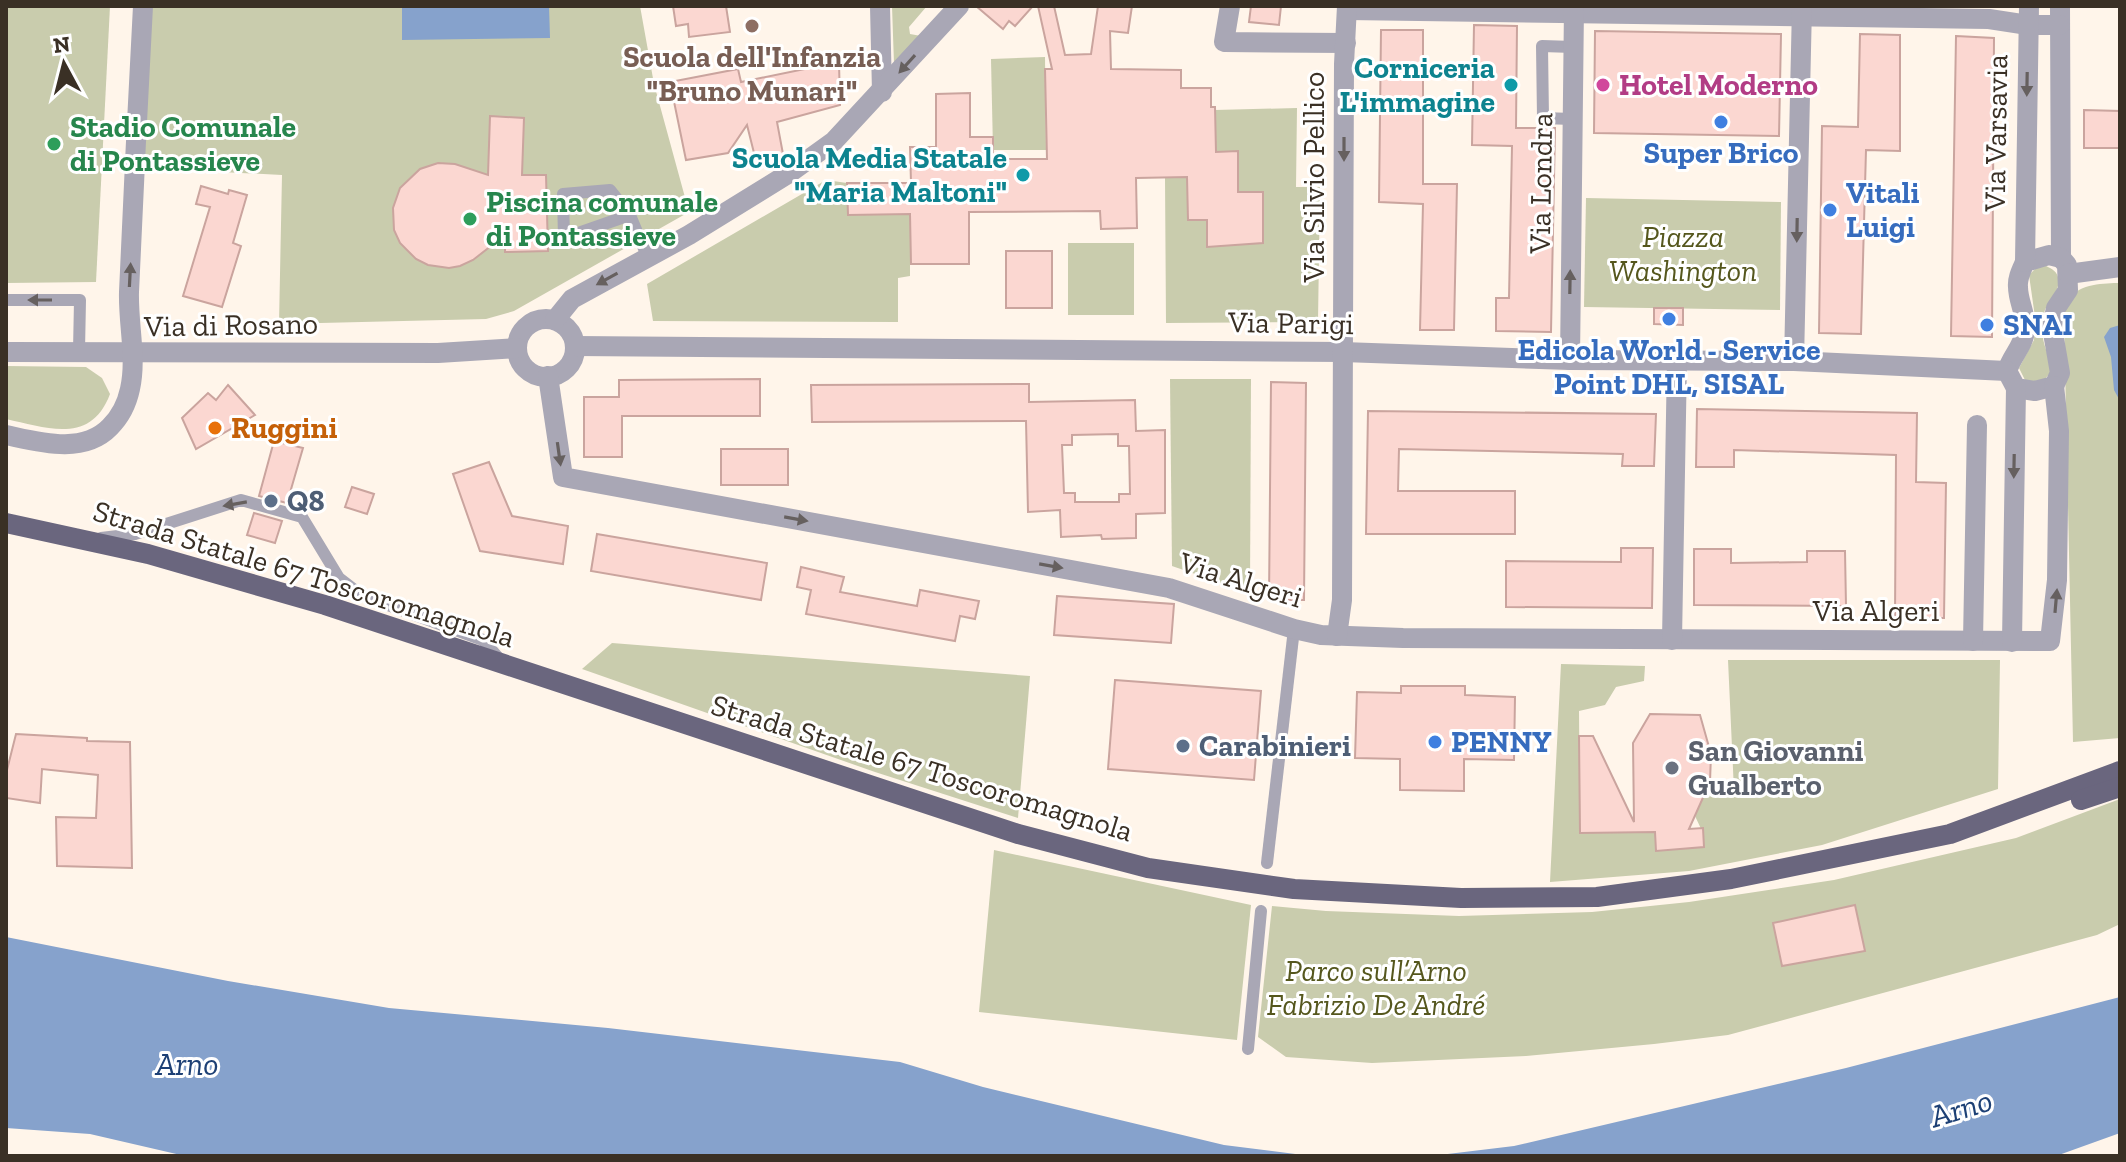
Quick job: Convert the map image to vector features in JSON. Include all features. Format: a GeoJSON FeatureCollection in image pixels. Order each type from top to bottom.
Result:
{"type":"FeatureCollection","features":[{"type":"Feature","properties":{"kind":"main road","name":"Strada Statale 67 Toscoromagnola"},"geometry":{"type":"LineString","coordinates":[[6,523],[167,559],[311,601],[1018,834],[1148,868],[1294,889],[1461,898],[1597,897],[1731,879],[1950,834],[2120,771]]}},
{"type":"Feature","properties":{"kind":"main road"},"geometry":{"type":"LineString","coordinates":[[2048,799],[2082,772],[2120,756]]}},
{"type":"Feature","properties":{"kind":"main road"},"geometry":{"type":"LineString","coordinates":[[1950,834],[1990,832],[2120,787]]}},
{"type":"Feature","properties":{"kind":"street"},"geometry":{"type":"LineString","coordinates":[[6,352],[132,353],[129,297],[143,6]]}},
{"type":"Feature","properties":{"kind":"street"},"geometry":{"type":"LineString","coordinates":[[880,6],[882,92]]}},
{"type":"Feature","properties":{"kind":"street"},"geometry":{"type":"LineString","coordinates":[[555,320],[572,299],[689,235],[791,172],[834,141],[959,6]]}},
{"type":"Feature","properties":{"kind":"street"},"geometry":{"type":"LineString","coordinates":[[1230,6],[1224,42],[1346,43]]}},
{"type":"Feature","properties":{"kind":"street"},"geometry":{"type":"LineString","coordinates":[[1347,8],[1802,12],[1989,19],[2060,16]]}},
{"type":"Feature","properties":{"kind":"street","name":"Via Silvio Pellico"},"geometry":{"type":"LineString","coordinates":[[1329,636],[1342,600],[1347,8]]}},
{"type":"Feature","properties":{"kind":"street","name":"Via Londra"},"geometry":{"type":"LineString","coordinates":[[1570,360],[1574,9]]}},
{"type":"Feature","properties":{"kind":"street"},"geometry":{"type":"LineString","coordinates":[[1794,361],[1802,12]]}},
{"type":"Feature","properties":{"kind":"street","name":"Via Varsavia"},"geometry":{"type":"LineString","coordinates":[[2011,380],[2012,355],[2022,346],[2026,321],[2018,287],[2025,262],[2028,16]]}},
{"type":"Feature","properties":{"kind":"street","name":"Via Varsavia"},"geometry":{"type":"LineString","coordinates":[[2054,386],[2060,373],[2052,327],[2056,308],[2068,290],[2060,175],[2060,16]]}},
{"type":"Feature","properties":{"kind":"street"},"geometry":{"type":"LineString","coordinates":[[2026,175],[2060,175]]}},
{"type":"Feature","properties":{"kind":"street"},"geometry":{"type":"LineString","coordinates":[[2025,262],[2049,255],[2064,266],[2120,267]]}},
{"type":"Feature","properties":{"kind":"street"},"geometry":{"type":"LineString","coordinates":[[540,320],[555,320],[566,327],[575,346],[569,365],[556,375],[548,376],[539,376],[524,366],[517,348],[526,327],[540,320]]}},
{"type":"Feature","properties":{"kind":"street","name":"Via Parigi"},"geometry":{"type":"LineString","coordinates":[[575,346],[1343,352],[1570,360],[1794,361],[1991,368],[2035,391],[2054,386]]}},
{"type":"Feature","properties":{"kind":"street","name":"Via di Rosano"},"geometry":{"type":"LineString","coordinates":[[6,435],[65,444],[100,435],[109,428],[125,404],[132,376],[132,353],[438,353],[517,348]]}},
{"type":"Feature","properties":{"kind":"street"},"geometry":{"type":"LineString","coordinates":[[1672,640],[1677,360]]}},
{"type":"Feature","properties":{"kind":"street","name":"Via Algeri"},"geometry":{"type":"LineString","coordinates":[[548,376],[563,477],[1169,588],[1294,629],[1329,636],[1672,640],[2050,641],[2058,565],[2059,431],[2054,386]]}},
{"type":"Feature","properties":{"kind":"street"},"geometry":{"type":"LineString","coordinates":[[2011,380],[2012,642]]}},
{"type":"Feature","properties":{"kind":"street"},"geometry":{"type":"LineString","coordinates":[[1973,641],[1977,425]]}},
{"type":"Feature","properties":{"kind":"lane"},"geometry":{"type":"LineString","coordinates":[[1572,119],[1543,118],[1542,46],[1573,47]]}},
{"type":"Feature","properties":{"kind":"lane"},"geometry":{"type":"LineString","coordinates":[[630,215],[564,238],[563,194],[610,190],[630,215],[647,256]]}},
{"type":"Feature","properties":{"kind":"lane"},"geometry":{"type":"LineString","coordinates":[[6,300],[80,300],[79,351]]}},
{"type":"Feature","properties":{"kind":"lane"},"geometry":{"type":"LineString","coordinates":[[88,539],[135,534],[241,500],[302,517],[339,578],[361,595],[483,640],[503,663]]}},
{"type":"Feature","properties":{"kind":"lane"},"geometry":{"type":"LineString","coordinates":[[1267,863],[1294,629]]}},
{"type":"Feature","properties":{"kind":"lane"},"geometry":{"type":"LineString","coordinates":[[1248,1049],[1261,911]]}},
{"type":"Feature","properties":{"kind":"green space","name":"Stadio Comunale di Pontassieve"},"geometry":{"type":"Polygon","coordinates":[[[6,6],[110,6],[96,282],[6,283],[6,6]]]}},
{"type":"Feature","properties":{"kind":"green space"},"geometry":{"type":"Polygon","coordinates":[[[152,6],[640,6],[654,84],[689,212],[514,311],[486,319],[279,324],[282,175],[142,168],[152,6]]]}},
{"type":"Feature","properties":{"kind":"green space"},"geometry":{"type":"Polygon","coordinates":[[[892,6],[927,6],[909,27],[910,34],[921,36],[894,64],[892,6]]]}},
{"type":"Feature","properties":{"kind":"green space"},"geometry":{"type":"Polygon","coordinates":[[[1045,57],[1046,150],[993,150],[991,59],[1045,57]]]}},
{"type":"Feature","properties":{"kind":"green space"},"geometry":{"type":"Polygon","coordinates":[[[1297,108],[1296,187],[1320,187],[1318,322],[1166,323],[1165,178],[1187,177],[1188,219],[1207,220],[1208,247],[1263,243],[1263,193],[1238,192],[1238,152],[1216,152],[1215,110],[1297,108]]]}},
{"type":"Feature","properties":{"kind":"green space"},"geometry":{"type":"Polygon","coordinates":[[[826,180],[847,183],[848,215],[910,214],[910,276],[898,278],[898,322],[653,321],[647,284],[826,180]]]}},
{"type":"Feature","properties":{"kind":"green space","name":"Piazza Washington"},"geometry":{"type":"Polygon","coordinates":[[[1586,198],[1781,202],[1780,310],[1584,307],[1586,198]]]}},
{"type":"Feature","properties":{"kind":"green space"},"geometry":{"type":"Polygon","coordinates":[[[1068,243],[1134,243],[1134,315],[1068,315],[1068,243]]]}},
{"type":"Feature","properties":{"kind":"green space"},"geometry":{"type":"Polygon","coordinates":[[[2044,265],[2056,273],[2059,282],[2042,323],[2052,371],[2044,380],[2026,382],[2019,368],[2034,340],[2035,317],[2029,275],[2044,265]]]}},
{"type":"Feature","properties":{"kind":"green space"},"geometry":{"type":"Polygon","coordinates":[[[2120,283],[2120,738],[2073,742],[2064,317],[2074,293],[2093,285],[2120,283]]]}},
{"type":"Feature","properties":{"kind":"green space"},"geometry":{"type":"Polygon","coordinates":[[[6,366],[86,367],[102,378],[110,394],[92,421],[80,427],[52,428],[6,419],[6,366]]]}},
{"type":"Feature","properties":{"kind":"green space"},"geometry":{"type":"Polygon","coordinates":[[[1170,379],[1251,379],[1250,593],[1172,566],[1170,379]]]}},
{"type":"Feature","properties":{"kind":"green space"},"geometry":{"type":"Polygon","coordinates":[[[612,643],[1030,676],[1018,818],[875,772],[582,669],[612,643]]]}},
{"type":"Feature","properties":{"kind":"green space"},"geometry":{"type":"Polygon","coordinates":[[[1728,660],[2000,660],[1998,789],[1822,845],[1689,871],[1550,882],[1561,664],[1645,666],[1644,681],[1616,687],[1605,705],[1579,711],[1580,833],[1655,832],[1656,850],[1703,833],[1695,816],[1705,794],[1734,791],[1728,660]]]}},
{"type":"Feature","properties":{"kind":"green space","name":"Parco sull’Arno Fabrizio De André"},"geometry":{"type":"Polygon","coordinates":[[[2120,799],[2120,924],[2097,935],[1728,1035],[1654,1044],[1526,1056],[1372,1063],[1286,1057],[1258,1037],[1272,906],[1459,916],[1592,912],[1689,902],[1834,880],[2016,838],[2120,799]]]}},
{"type":"Feature","properties":{"kind":"green space"},"geometry":{"type":"Polygon","coordinates":[[[994,850],[1251,905],[1237,1040],[979,1012],[994,850]]]}},
{"type":"Feature","properties":{"kind":"water"},"geometry":{"type":"Polygon","coordinates":[[[402,6],[549,6],[550,38],[402,40],[402,6]]]}},
{"type":"Feature","properties":{"kind":"water"},"geometry":{"type":"Polygon","coordinates":[[[2120,325],[2120,401],[2114,390],[2111,357],[2104,337],[2110,328],[2120,325]]]}},
{"type":"Feature","properties":{"kind":"water","name":"Arno"},"geometry":{"type":"Polygon","coordinates":[[[6,937],[228,981],[389,1008],[608,1028],[900,1062],[983,1087],[1224,1145],[1311,1156],[185,1156],[90,1134],[6,1128],[6,937]]]}},
{"type":"Feature","properties":{"kind":"water","name":"Arno"},"geometry":{"type":"Polygon","coordinates":[[[2120,997],[2120,1133],[2056,1156],[1431,1156],[1514,1146],[1846,1068],[2120,997]]]}},
{"type":"Feature","properties":{"kind":"building"},"geometry":{"type":"Polygon","coordinates":[[[673,6],[726,6],[730,32],[689,37],[688,24],[676,26],[673,6]]]}},
{"type":"Feature","properties":{"kind":"building"},"geometry":{"type":"Polygon","coordinates":[[[976,6],[1033,6],[1015,26],[1009,21],[1003,29],[976,6]]]}},
{"type":"Feature","properties":{"kind":"building"},"geometry":{"type":"Polygon","coordinates":[[[1038,6],[1054,6],[1065,55],[1091,54],[1098,6],[1132,6],[1128,33],[1110,31],[1111,69],[1181,70],[1181,88],[1211,88],[1211,107],[1215,107],[1216,152],[1238,151],[1238,192],[1263,192],[1263,243],[1207,247],[1207,220],[1188,220],[1187,177],[1136,178],[1137,228],[1101,229],[1100,211],[969,212],[969,264],[911,264],[910,214],[848,215],[847,183],[911,183],[910,147],[936,147],[936,94],[970,93],[970,137],[993,137],[993,159],[1047,159],[1045,69],[1052,69],[1038,6]]]}},
{"type":"Feature","properties":{"kind":"building"},"geometry":{"type":"Polygon","coordinates":[[[1251,6],[1281,6],[1279,25],[1249,22],[1251,6]]]}},
{"type":"Feature","properties":{"kind":"building"},"geometry":{"type":"Polygon","coordinates":[[[1474,25],[1517,26],[1516,128],[1555,128],[1551,332],[1496,331],[1496,298],[1509,298],[1512,146],[1472,145],[1474,25]]]}},
{"type":"Feature","properties":{"kind":"building"},"geometry":{"type":"Polygon","coordinates":[[[1381,30],[1423,30],[1423,184],[1457,184],[1454,330],[1420,330],[1423,204],[1379,202],[1381,30]]]}},
{"type":"Feature","properties":{"kind":"building"},"geometry":{"type":"Polygon","coordinates":[[[1595,31],[1781,34],[1779,136],[1594,133],[1595,31]]]}},
{"type":"Feature","properties":{"kind":"building"},"geometry":{"type":"Polygon","coordinates":[[[1860,34],[1900,35],[1900,151],[1866,150],[1861,334],[1819,333],[1822,126],[1858,127],[1860,34]]]}},
{"type":"Feature","properties":{"kind":"building"},"geometry":{"type":"Polygon","coordinates":[[[1956,36],[1994,38],[1992,337],[1951,336],[1956,36]]]}},
{"type":"Feature","properties":{"kind":"building"},"geometry":{"type":"Polygon","coordinates":[[[839,62],[840,105],[777,122],[783,154],[758,169],[747,125],[728,153],[686,160],[670,82],[738,69],[741,82],[839,62]]]}},
{"type":"Feature","properties":{"kind":"building"},"geometry":{"type":"Polygon","coordinates":[[[2084,110],[2120,111],[2120,148],[2084,148],[2084,110]]]}},
{"type":"Feature","properties":{"kind":"building","name":"Piscina comunale di Pontassieve"},"geometry":{"type":"Polygon","coordinates":[[[490,116],[524,118],[522,175],[546,175],[548,251],[505,252],[505,235],[473,260],[460,266],[428,265],[416,259],[400,243],[394,230],[393,208],[400,188],[420,169],[438,163],[455,164],[488,175],[490,116]]]}},
{"type":"Feature","properties":{"kind":"building"},"geometry":{"type":"Polygon","coordinates":[[[201,186],[228,194],[229,190],[247,195],[233,243],[241,246],[222,307],[183,296],[210,207],[196,204],[201,186]]]}},
{"type":"Feature","properties":{"kind":"building"},"geometry":{"type":"Polygon","coordinates":[[[1006,251],[1052,251],[1052,308],[1006,308],[1006,251]]]}},
{"type":"Feature","properties":{"kind":"building"},"geometry":{"type":"Polygon","coordinates":[[[1654,308],[1683,308],[1683,325],[1654,324],[1654,308]]]}},
{"type":"Feature","properties":{"kind":"building"},"geometry":{"type":"Polygon","coordinates":[[[760,379],[760,416],[622,416],[622,457],[584,457],[584,397],[619,397],[619,380],[760,379]]]}},
{"type":"Feature","properties":{"kind":"building"},"geometry":{"type":"Polygon","coordinates":[[[1271,382],[1306,383],[1304,600],[1269,600],[1271,382]]]}},
{"type":"Feature","properties":{"kind":"building"},"geometry":{"type":"Polygon","coordinates":[[[1029,384],[1029,402],[1135,400],[1136,431],[1165,430],[1165,513],[1136,514],[1136,538],[1102,539],[1101,535],[1061,537],[1060,510],[1028,512],[1026,421],[812,422],[811,385],[1029,384]],[[1118,434],[1072,435],[1072,445],[1062,445],[1064,493],[1075,493],[1075,502],[1119,502],[1119,494],[1130,494],[1129,446],[1118,446],[1118,434]]]}},
{"type":"Feature","properties":{"kind":"building"},"geometry":{"type":"Polygon","coordinates":[[[228,385],[255,415],[196,449],[182,418],[208,393],[216,400],[228,385]]]}},
{"type":"Feature","properties":{"kind":"building"},"geometry":{"type":"Polygon","coordinates":[[[1697,409],[1917,413],[1916,482],[1946,483],[1944,618],[1895,618],[1896,455],[1734,450],[1734,467],[1696,467],[1697,409]]]}},
{"type":"Feature","properties":{"kind":"building"},"geometry":{"type":"Polygon","coordinates":[[[1368,411],[1656,414],[1654,466],[1622,466],[1623,454],[1399,449],[1398,491],[1515,491],[1515,534],[1366,534],[1368,411]]]}},
{"type":"Feature","properties":{"kind":"building"},"geometry":{"type":"Polygon","coordinates":[[[274,441],[303,448],[287,503],[259,496],[274,441]]]}},
{"type":"Feature","properties":{"kind":"building"},"geometry":{"type":"Polygon","coordinates":[[[721,449],[788,449],[788,485],[721,485],[721,449]]]}},
{"type":"Feature","properties":{"kind":"building"},"geometry":{"type":"Polygon","coordinates":[[[489,462],[512,516],[568,526],[563,564],[480,551],[453,474],[489,462]]]}},
{"type":"Feature","properties":{"kind":"building"},"geometry":{"type":"Polygon","coordinates":[[[352,487],[374,494],[367,514],[345,507],[352,487]]]}},
{"type":"Feature","properties":{"kind":"building"},"geometry":{"type":"Polygon","coordinates":[[[254,513],[282,521],[275,543],[247,535],[254,513]]]}},
{"type":"Feature","properties":{"kind":"building"},"geometry":{"type":"Polygon","coordinates":[[[597,534],[767,563],[761,600],[591,571],[597,534]]]}},
{"type":"Feature","properties":{"kind":"building"},"geometry":{"type":"Polygon","coordinates":[[[1621,548],[1653,548],[1652,608],[1506,607],[1506,561],[1621,562],[1621,548]]]}},
{"type":"Feature","properties":{"kind":"building"},"geometry":{"type":"Polygon","coordinates":[[[1694,549],[1731,549],[1731,563],[1807,562],[1807,551],[1845,551],[1846,606],[1694,605],[1694,549]]]}},
{"type":"Feature","properties":{"kind":"building"},"geometry":{"type":"Polygon","coordinates":[[[801,567],[844,577],[840,592],[917,606],[920,590],[979,601],[975,619],[960,616],[955,641],[806,614],[811,590],[797,587],[801,567]]]}},
{"type":"Feature","properties":{"kind":"building"},"geometry":{"type":"Polygon","coordinates":[[[1057,596],[1174,604],[1171,643],[1054,635],[1057,596]]]}},
{"type":"Feature","properties":{"kind":"building","name":"Carabinieri"},"geometry":{"type":"Polygon","coordinates":[[[1115,680],[1261,691],[1254,780],[1108,769],[1115,680]]]}},
{"type":"Feature","properties":{"kind":"building","name":"PENNY"},"geometry":{"type":"Polygon","coordinates":[[[1401,686],[1465,686],[1465,695],[1515,697],[1514,760],[1464,759],[1464,791],[1400,790],[1400,759],[1355,758],[1357,692],[1401,693],[1401,686]]]}},
{"type":"Feature","properties":{"kind":"building"},"geometry":{"type":"Polygon","coordinates":[[[1650,714],[1700,715],[1711,754],[1710,782],[1689,829],[1703,828],[1704,847],[1656,851],[1655,832],[1580,833],[1579,736],[1593,736],[1634,822],[1633,743],[1650,714]]]}},
{"type":"Feature","properties":{"kind":"building"},"geometry":{"type":"Polygon","coordinates":[[[16,734],[130,742],[132,868],[57,866],[56,817],[96,818],[98,775],[42,769],[40,803],[6,798],[6,774],[16,734]]]}},
{"type":"Feature","properties":{"kind":"building"},"geometry":{"type":"Polygon","coordinates":[[[1855,905],[1865,951],[1782,966],[1773,923],[1855,905]]]}},
{"type":"Feature","properties":{"kind":"place","name":"Scuola dell'Infanzia \"Bruno Munari\""},"geometry":{"type":"Point","coordinates":[752,26]}},
{"type":"Feature","properties":{"kind":"place","name":"Corniceria L'immagine"},"geometry":{"type":"Point","coordinates":[1511,85]}},
{"type":"Feature","properties":{"kind":"place","name":"Hotel Moderno"},"geometry":{"type":"Point","coordinates":[1603,85]}},
{"type":"Feature","properties":{"kind":"place","name":"Super Brico"},"geometry":{"type":"Point","coordinates":[1721,122]}},
{"type":"Feature","properties":{"kind":"place","name":"Stadio Comunale di Pontassieve"},"geometry":{"type":"Point","coordinates":[54,144]}},
{"type":"Feature","properties":{"kind":"place","name":"Scuola Media Statale \"Maria Maltoni\""},"geometry":{"type":"Point","coordinates":[1023,175]}},
{"type":"Feature","properties":{"kind":"place","name":"Vitali Luigi"},"geometry":{"type":"Point","coordinates":[1830,210]}},
{"type":"Feature","properties":{"kind":"place","name":"Piscina comunale di Pontassieve"},"geometry":{"type":"Point","coordinates":[470,219]}},
{"type":"Feature","properties":{"kind":"place","name":"Edicola World - Service Point DHL, SISAL"},"geometry":{"type":"Point","coordinates":[1669,319]}},
{"type":"Feature","properties":{"kind":"place","name":"SNAI"},"geometry":{"type":"Point","coordinates":[1987,325]}},
{"type":"Feature","properties":{"kind":"place","name":"Ruggini"},"geometry":{"type":"Point","coordinates":[215,428]}},
{"type":"Feature","properties":{"kind":"place","name":"Q8"},"geometry":{"type":"Point","coordinates":[271,501]}},
{"type":"Feature","properties":{"kind":"place","name":"PENNY"},"geometry":{"type":"Point","coordinates":[1435,742]}},
{"type":"Feature","properties":{"kind":"place","name":"Carabinieri"},"geometry":{"type":"Point","coordinates":[1183,746]}},
{"type":"Feature","properties":{"kind":"place","name":"San Giovanni Gualberto"},"geometry":{"type":"Point","coordinates":[1672,768]}}]}
